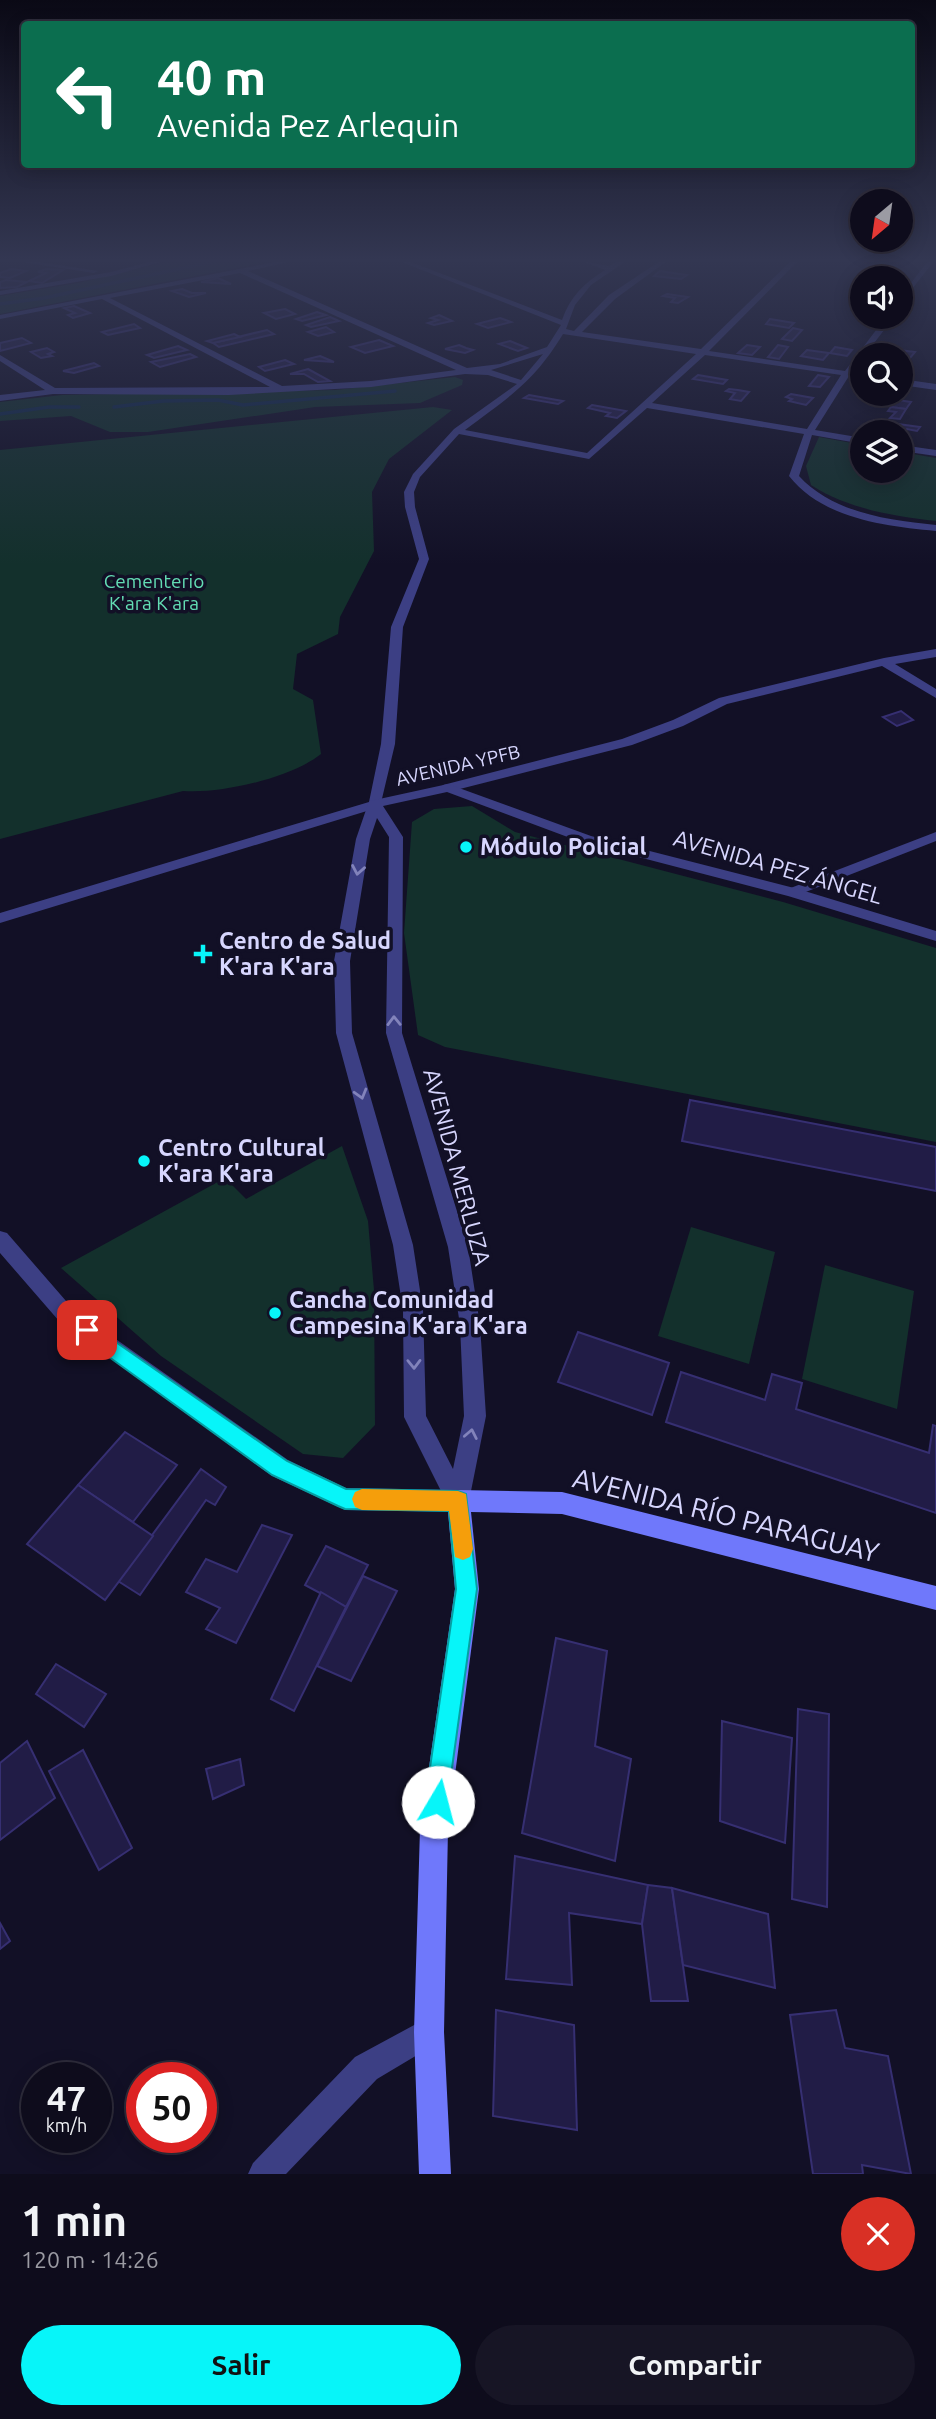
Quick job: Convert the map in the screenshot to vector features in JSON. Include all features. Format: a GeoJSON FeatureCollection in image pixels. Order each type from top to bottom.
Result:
{"type":"FeatureCollection","features":[{"type":"Feature","properties":{"kind":"main road","name":"AVENIDA RÍO PARAGUAY"},"geometry":{"type":"LineString","coordinates":[[458,1501],[562,1503],[936,1598]]}},
{"type":"Feature","properties":{"kind":"main road"},"geometry":{"type":"LineString","coordinates":[[435,2174],[429,2032],[434,1829],[467,1589],[458,1501]]}},
{"type":"Feature","properties":{"kind":"street"},"geometry":{"type":"LineString","coordinates":[[9,362],[53,391]]}},
{"type":"Feature","properties":{"kind":"street"},"geometry":{"type":"LineString","coordinates":[[228,362],[280,389]]}},
{"type":"Feature","properties":{"kind":"street"},"geometry":{"type":"LineString","coordinates":[[447,362],[468,372],[489,372],[523,383]]}},
{"type":"Feature","properties":{"kind":"street"},"geometry":{"type":"LineString","coordinates":[[0,398],[53,391],[280,389],[371,384],[468,372],[511,362]]}},
{"type":"Feature","properties":{"kind":"street"},"geometry":{"type":"LineString","coordinates":[[2,1244],[66,1315],[280,1468],[345,1499],[458,1501],[415,1417],[413,1310],[403,1245],[344,1033],[342,961],[363,839],[375,804],[388,744],[397,627],[424,559],[409,492],[416,476],[457,431],[523,383],[539,362]]}},
{"type":"Feature","properties":{"kind":"street"},"geometry":{"type":"LineString","coordinates":[[457,431],[589,456],[692,362]]}},
{"type":"Feature","properties":{"kind":"street"},"geometry":{"type":"LineString","coordinates":[[779,362],[848,373]]}},
{"type":"Feature","properties":{"kind":"street"},"geometry":{"type":"LineString","coordinates":[[856,362],[810,432],[795,463],[794,477],[803,491],[863,515],[936,528]]}},
{"type":"Feature","properties":{"kind":"street"},"geometry":{"type":"LineString","coordinates":[[913,384],[936,387]]}},
{"type":"Feature","properties":{"kind":"street"},"geometry":{"type":"LineString","coordinates":[[647,405],[850,439]]}},
{"type":"Feature","properties":{"kind":"street"},"geometry":{"type":"LineString","coordinates":[[913,449],[936,453]]}},
{"type":"Feature","properties":{"kind":"street","name":"AVENIDA YPFB"},"geometry":{"type":"LineString","coordinates":[[0,918],[375,804],[627,742],[678,723],[723,701],[933,652]]}},
{"type":"Feature","properties":{"kind":"street"},"geometry":{"type":"LineString","coordinates":[[884,662],[936,694]]}},
{"type":"Feature","properties":{"kind":"street","name":"AVENIDA PEZ ÁNGEL"},"geometry":{"type":"LineString","coordinates":[[448,788],[586,838],[793,892],[936,936]]}},
{"type":"Feature","properties":{"kind":"street","name":"AVENIDA MERLUZA"},"geometry":{"type":"LineString","coordinates":[[375,804],[396,837],[394,1032],[458,1247],[470,1325],[475,1416],[458,1501]]}},
{"type":"Feature","properties":{"kind":"street"},"geometry":{"type":"LineString","coordinates":[[793,892],[936,836]]}},
{"type":"Feature","properties":{"kind":"street"},"geometry":{"type":"LineString","coordinates":[[264,2174],[366,2068],[429,2032]]}},
{"type":"Feature","properties":{"kind":"green space"},"geometry":{"type":"Polygon","coordinates":[[[455,377],[463,380],[462,385],[420,403],[315,407],[148,432],[110,432],[71,416],[0,421],[0,402],[62,395],[335,390],[455,377]]]}},
{"type":"Feature","properties":{"kind":"green space","name":"Cementerio K'ara K'ara"},"geometry":{"type":"Polygon","coordinates":[[[433,407],[452,410],[389,459],[372,492],[374,551],[340,617],[338,634],[297,654],[293,689],[313,700],[321,754],[308,763],[255,783],[216,790],[183,791],[0,839],[0,450],[433,407]]]}},
{"type":"Feature","properties":{"kind":"green space"},"geometry":{"type":"Polygon","coordinates":[[[819,437],[850,443],[850,483],[913,483],[913,454],[936,458],[936,521],[887,514],[840,500],[811,485],[806,466],[819,437]]]}},
{"type":"Feature","properties":{"kind":"green space"},"geometry":{"type":"Polygon","coordinates":[[[472,806],[515,832],[783,902],[936,948],[936,1142],[445,1047],[418,1035],[404,933],[412,822],[434,809],[472,806]]]}},
{"type":"Feature","properties":{"kind":"green space"},"geometry":{"type":"Polygon","coordinates":[[[342,1146],[368,1221],[374,1290],[375,1425],[343,1458],[303,1454],[161,1356],[61,1268],[225,1178],[246,1199],[342,1146]]]}},
{"type":"Feature","properties":{"kind":"green space"},"geometry":{"type":"Polygon","coordinates":[[[691,1227],[775,1252],[749,1364],[658,1336],[691,1227]]]}},
{"type":"Feature","properties":{"kind":"green space"},"geometry":{"type":"Polygon","coordinates":[[[825,1265],[914,1291],[897,1409],[802,1379],[825,1265]]]}},
{"type":"Feature","properties":{"kind":"building"},"geometry":{"type":"Polygon","coordinates":[[[152,362],[176,362],[160,367],[152,362]]]}},
{"type":"Feature","properties":{"kind":"building"},"geometry":{"type":"Polygon","coordinates":[[[276,362],[294,364],[265,371],[259,367],[276,362]]]}},
{"type":"Feature","properties":{"kind":"building"},"geometry":{"type":"Polygon","coordinates":[[[94,363],[99,366],[74,373],[63,371],[94,363]]]}},
{"type":"Feature","properties":{"kind":"building"},"geometry":{"type":"Polygon","coordinates":[[[308,369],[330,381],[318,382],[304,374],[290,374],[308,369]]]}},
{"type":"Feature","properties":{"kind":"building"},"geometry":{"type":"Polygon","coordinates":[[[698,375],[727,380],[723,384],[693,379],[698,375]]]}},
{"type":"Feature","properties":{"kind":"building"},"geometry":{"type":"Polygon","coordinates":[[[818,375],[829,377],[820,387],[809,386],[818,375]]]}},
{"type":"Feature","properties":{"kind":"building"},"geometry":{"type":"Polygon","coordinates":[[[729,389],[749,392],[741,401],[730,399],[735,393],[726,391],[729,389]]]}},
{"type":"Feature","properties":{"kind":"building"},"geometry":{"type":"Polygon","coordinates":[[[791,394],[813,398],[806,405],[789,401],[792,399],[786,397],[791,394]]]}},
{"type":"Feature","properties":{"kind":"building"},"geometry":{"type":"Polygon","coordinates":[[[529,395],[563,401],[558,404],[524,398],[529,395]]]}},
{"type":"Feature","properties":{"kind":"building"},"geometry":{"type":"Polygon","coordinates":[[[592,405],[626,411],[617,418],[606,416],[610,413],[588,408],[592,405]]]}},
{"type":"Feature","properties":{"kind":"building"},"geometry":{"type":"Polygon","coordinates":[[[892,406],[908,406],[906,409],[892,406]]]}},
{"type":"Feature","properties":{"kind":"building"},"geometry":{"type":"Polygon","coordinates":[[[891,407],[906,409],[900,419],[890,418],[896,412],[888,411],[891,407]]]}},
{"type":"Feature","properties":{"kind":"building"},"geometry":{"type":"Polygon","coordinates":[[[901,711],[913,720],[897,726],[883,717],[901,711]]]}},
{"type":"Feature","properties":{"kind":"building"},"geometry":{"type":"Polygon","coordinates":[[[690,1100],[936,1147],[936,1191],[682,1141],[690,1100]]]}},
{"type":"Feature","properties":{"kind":"building"},"geometry":{"type":"Polygon","coordinates":[[[578,1332],[669,1363],[652,1415],[558,1382],[578,1332]]]}},
{"type":"Feature","properties":{"kind":"building"},"geometry":{"type":"Polygon","coordinates":[[[681,1372],[765,1400],[772,1374],[802,1383],[796,1409],[929,1453],[933,1425],[936,1426],[936,1513],[666,1422],[681,1372]]]}},
{"type":"Feature","properties":{"kind":"building"},"geometry":{"type":"Polygon","coordinates":[[[125,1432],[177,1465],[133,1522],[78,1485],[125,1432]]]}},
{"type":"Feature","properties":{"kind":"building"},"geometry":{"type":"Polygon","coordinates":[[[201,1469],[226,1487],[215,1505],[206,1500],[140,1595],[118,1581],[201,1469]]]}},
{"type":"Feature","properties":{"kind":"building"},"geometry":{"type":"Polygon","coordinates":[[[78,1485],[153,1536],[105,1600],[27,1544],[78,1485]]]}},
{"type":"Feature","properties":{"kind":"building"},"geometry":{"type":"Polygon","coordinates":[[[262,1525],[292,1535],[236,1643],[206,1629],[220,1608],[186,1592],[206,1559],[237,1572],[262,1525]]]}},
{"type":"Feature","properties":{"kind":"building"},"geometry":{"type":"Polygon","coordinates":[[[326,1546],[368,1565],[346,1607],[305,1585],[326,1546]]]}},
{"type":"Feature","properties":{"kind":"building"},"geometry":{"type":"Polygon","coordinates":[[[363,1576],[397,1591],[351,1681],[317,1666],[363,1576]]]}},
{"type":"Feature","properties":{"kind":"building"},"geometry":{"type":"Polygon","coordinates":[[[321,1592],[346,1607],[294,1711],[271,1699],[321,1592]]]}},
{"type":"Feature","properties":{"kind":"building"},"geometry":{"type":"Polygon","coordinates":[[[556,1638],[607,1651],[595,1746],[631,1759],[615,1861],[522,1833],[556,1638]]]}},
{"type":"Feature","properties":{"kind":"building"},"geometry":{"type":"Polygon","coordinates":[[[56,1664],[106,1694],[84,1727],[36,1694],[56,1664]]]}},
{"type":"Feature","properties":{"kind":"building"},"geometry":{"type":"Polygon","coordinates":[[[798,1709],[829,1714],[827,1907],[792,1899],[798,1709]]]}},
{"type":"Feature","properties":{"kind":"building"},"geometry":{"type":"Polygon","coordinates":[[[722,1721],[792,1738],[785,1843],[720,1821],[722,1721]]]}},
{"type":"Feature","properties":{"kind":"building"},"geometry":{"type":"Polygon","coordinates":[[[27,1741],[55,1798],[0,1840],[0,1763],[27,1741]]]}},
{"type":"Feature","properties":{"kind":"building"},"geometry":{"type":"Polygon","coordinates":[[[83,1750],[132,1848],[99,1870],[49,1771],[83,1750]]]}},
{"type":"Feature","properties":{"kind":"building"},"geometry":{"type":"Polygon","coordinates":[[[240,1759],[244,1785],[213,1799],[206,1769],[240,1759]]]}},
{"type":"Feature","properties":{"kind":"building"},"geometry":{"type":"Polygon","coordinates":[[[515,1856],[648,1885],[642,1924],[569,1913],[572,1985],[506,1979],[515,1856]]]}},
{"type":"Feature","properties":{"kind":"building"},"geometry":{"type":"Polygon","coordinates":[[[648,1885],[672,1888],[688,2001],[651,2001],[642,1924],[648,1885]]]}},
{"type":"Feature","properties":{"kind":"building"},"geometry":{"type":"Polygon","coordinates":[[[672,1888],[768,1914],[775,1988],[683,1965],[672,1888]]]}},
{"type":"Feature","properties":{"kind":"building"},"geometry":{"type":"Polygon","coordinates":[[[0,1923],[10,1941],[0,1949],[0,1923]]]}},
{"type":"Feature","properties":{"kind":"building"},"geometry":{"type":"Polygon","coordinates":[[[496,2010],[574,2025],[577,2130],[493,2116],[496,2010]]]}},
{"type":"Feature","properties":{"kind":"building"},"geometry":{"type":"Polygon","coordinates":[[[836,2010],[845,2048],[888,2056],[911,2174],[862,2165],[863,2174],[813,2174],[790,2015],[836,2010]]]}},
{"type":"Feature","properties":{"kind":"waterway"},"geometry":{"type":"LineString","coordinates":[[114,407],[163,401],[218,400],[243,405],[395,391]]}},
{"type":"Feature","properties":{"kind":"waterway"},"geometry":{"type":"LineString","coordinates":[[0,414],[49,407],[79,407]]}},
{"type":"Feature","properties":{"kind":"slow traffic"},"geometry":{"type":"LineString","coordinates":[[362,1499],[458,1501],[463,1549]]}},
{"type":"Feature","properties":{"kind":"place","name":"Módulo Policial"},"geometry":{"type":"Point","coordinates":[466,847]}},
{"type":"Feature","properties":{"kind":"place","name":"Centro de Salud K'ara K'ara"},"geometry":{"type":"Point","coordinates":[203,954]}},
{"type":"Feature","properties":{"kind":"place","name":"Centro Cultural K'ara K'ara"},"geometry":{"type":"Point","coordinates":[144,1161]}},
{"type":"Feature","properties":{"kind":"place","name":"Cancha Comunidad Campesina K'ara K'ara"},"geometry":{"type":"Point","coordinates":[275,1313]}},
{"type":"Feature","properties":{"kind":"route"},"geometry":{"type":"LineString","coordinates":[[87,1330],[170,1392],[280,1468],[345,1499],[458,1501],[467,1589],[438,1802]]}}]}
